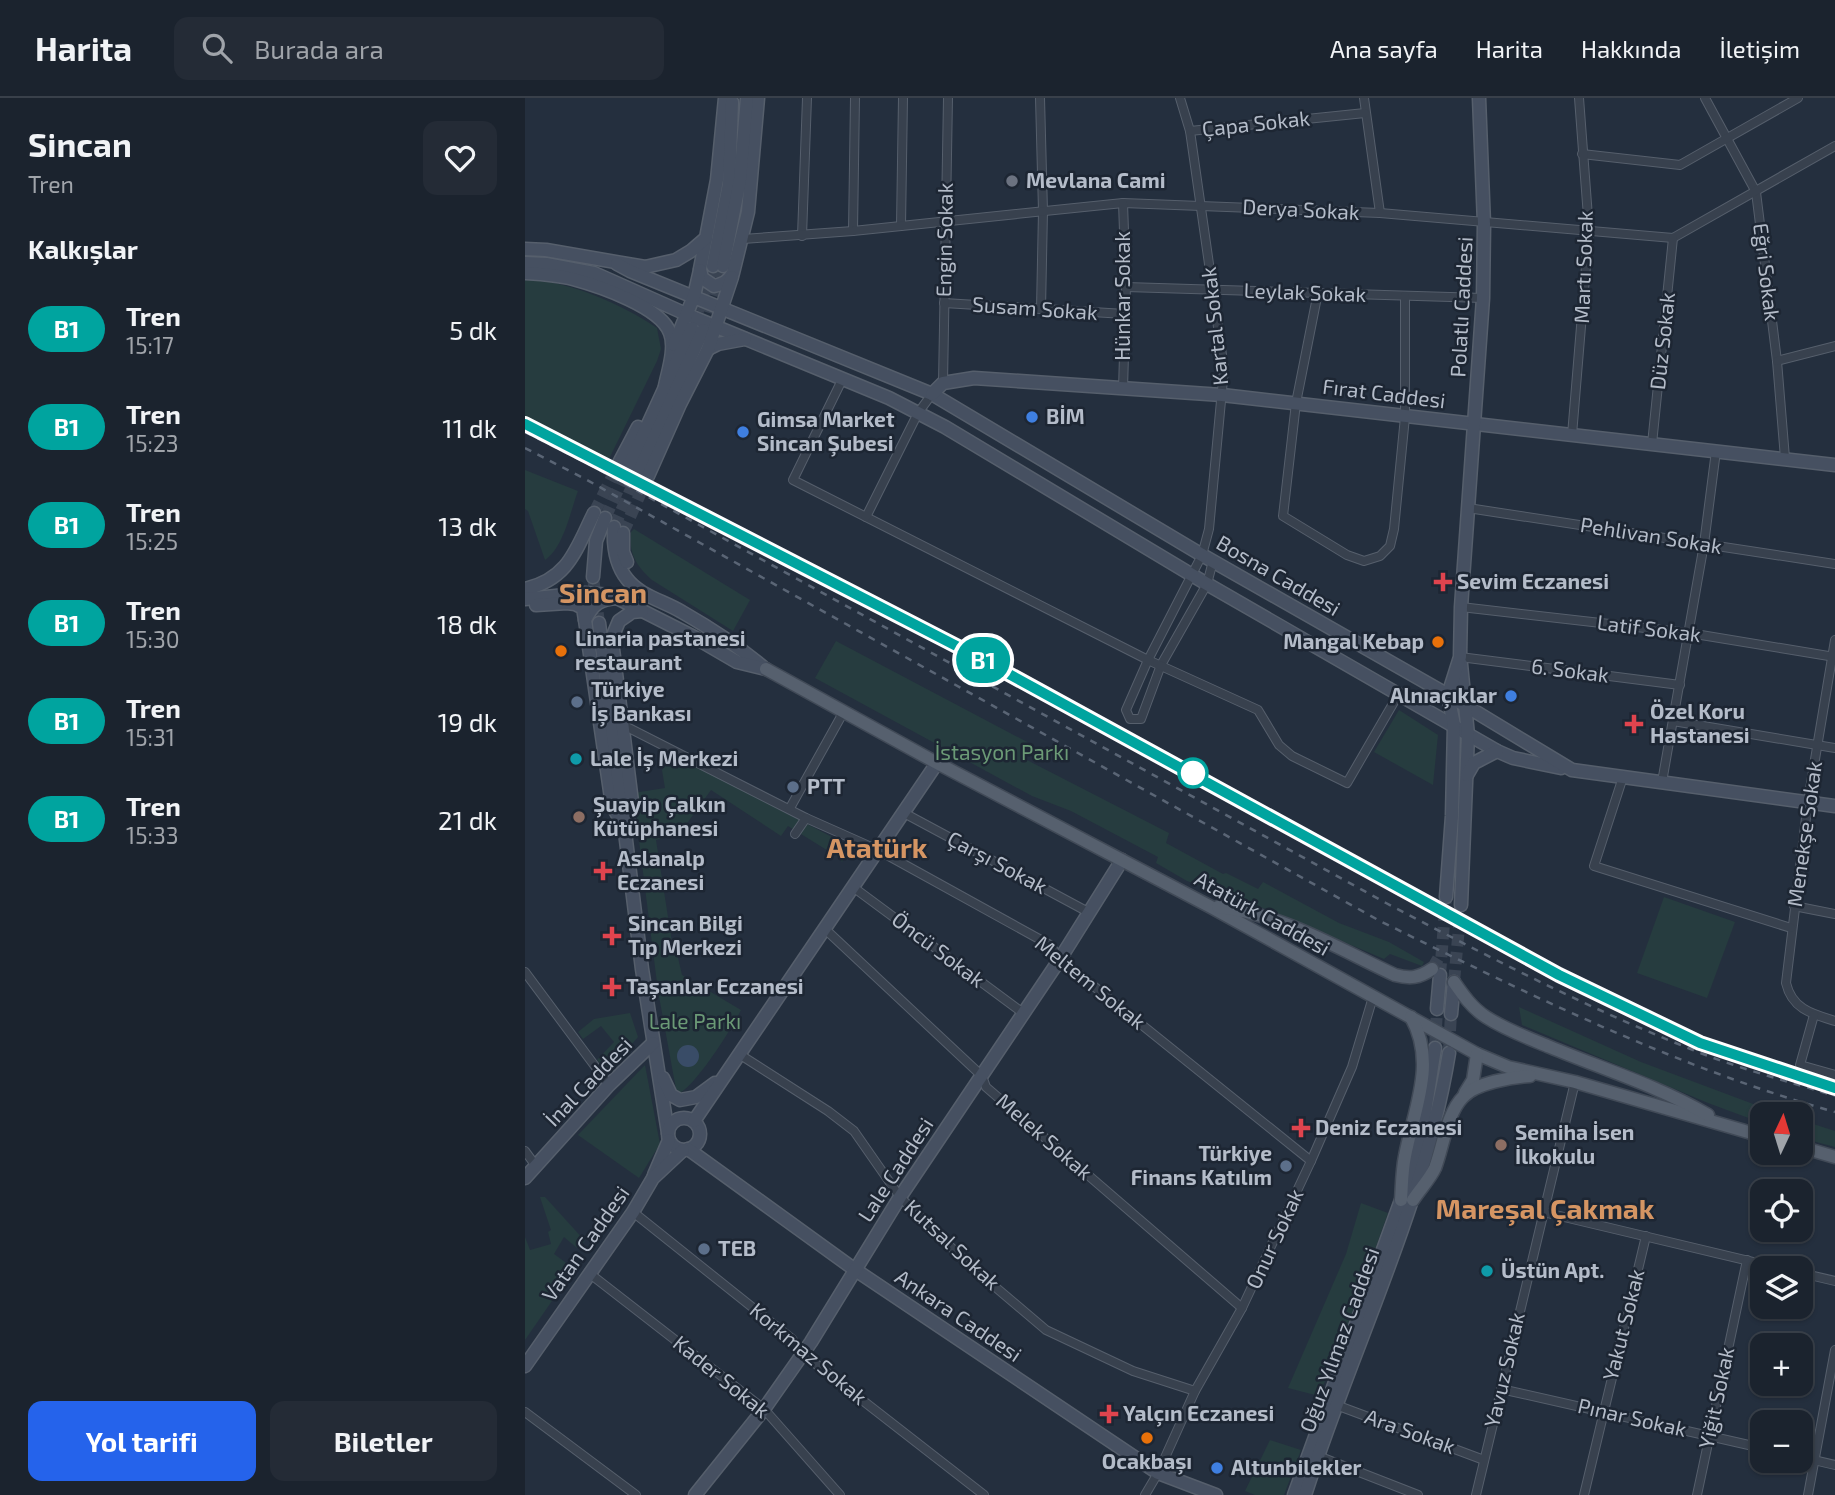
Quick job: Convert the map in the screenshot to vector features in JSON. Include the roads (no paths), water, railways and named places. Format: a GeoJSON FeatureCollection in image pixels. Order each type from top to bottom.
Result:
{"type":"FeatureCollection","features":[{"type":"Feature","properties":{"kind":"main road"},"geometry":{"type":"LineString","coordinates":[[717,269],[706,238],[717,180],[725,98]]}},
{"type":"Feature","properties":{"kind":"main road"},"geometry":{"type":"LineString","coordinates":[[633,469],[680,404],[708,349],[721,309],[717,269],[729,184],[732,98]]}},
{"type":"Feature","properties":{"kind":"main road"},"geometry":{"type":"LineString","coordinates":[[717,269],[740,180],[747,98]]}},
{"type":"Feature","properties":{"kind":"main road"},"geometry":{"type":"LineString","coordinates":[[665,386],[671,355],[694,296],[743,239],[752,179],[758,98]]}},
{"type":"Feature","properties":{"kind":"main road","name":"Polatlı Caddesi"},"geometry":{"type":"LineString","coordinates":[[1445,897],[1452,816],[1454,725],[1448,695],[1460,657],[1461,607],[1483,298],[1484,224],[1479,98]]}},
{"type":"Feature","properties":{"kind":"main road"},"geometry":{"type":"LineString","coordinates":[[525,249],[646,267],[662,264],[691,251],[706,238]]}},
{"type":"Feature","properties":{"kind":"main road","name":"Bosna Caddesi"},"geometry":{"type":"LineString","coordinates":[[525,263],[594,273],[918,413],[1398,695],[1513,758],[1572,770],[1835,806]]}},
{"type":"Feature","properties":{"kind":"main road","name":"Bosna Caddesi"},"geometry":{"type":"LineString","coordinates":[[617,264],[932,394],[1572,770]]}},
{"type":"Feature","properties":{"kind":"main road"},"geometry":{"type":"LineString","coordinates":[[525,273],[572,278],[611,292],[650,311],[666,323],[671,334],[671,355]]}},
{"type":"Feature","properties":{"kind":"main road"},"geometry":{"type":"LineString","coordinates":[[697,329],[633,469],[638,428],[656,405],[697,329]]}},
{"type":"Feature","properties":{"kind":"main road"},"geometry":{"type":"LineString","coordinates":[[708,349],[718,344],[746,339]]}},
{"type":"Feature","properties":{"kind":"main road","name":"Fırat Caddesi"},"geometry":{"type":"LineString","coordinates":[[943,383],[974,378],[1223,395],[1835,465]]}},
{"type":"Feature","properties":{"kind":"main road"},"geometry":{"type":"LineString","coordinates":[[932,394],[943,383]]}},
{"type":"Feature","properties":{"kind":"main road"},"geometry":{"type":"LineString","coordinates":[[593,577],[596,541],[609,523]]}},
{"type":"Feature","properties":{"kind":"main road"},"geometry":{"type":"LineString","coordinates":[[525,589],[537,586],[565,569],[609,523]]}},
{"type":"Feature","properties":{"kind":"main road"},"geometry":{"type":"LineString","coordinates":[[609,523],[617,559],[626,578],[650,597],[680,610],[741,649],[766,669]]}},
{"type":"Feature","properties":{"kind":"main road"},"geometry":{"type":"LineString","coordinates":[[525,599],[585,593],[618,597],[737,662],[766,669]]}},
{"type":"Feature","properties":{"kind":"main road"},"geometry":{"type":"LineString","coordinates":[[585,620],[595,604],[607,598],[618,597]]}},
{"type":"Feature","properties":{"kind":"main road"},"geometry":{"type":"LineString","coordinates":[[525,606],[575,604],[583,608],[612,805],[625,830]]}},
{"type":"Feature","properties":{"kind":"main road"},"geometry":{"type":"LineString","coordinates":[[625,830],[632,802],[614,663],[614,633],[619,621],[625,616],[642,611]]}},
{"type":"Feature","properties":{"kind":"main road"},"geometry":{"type":"LineString","coordinates":[[599,623],[653,1043],[668,1136],[675,1147],[686,1150],[699,1139],[699,1130],[694,1122],[685,1118],[675,1121],[668,1136],[653,1178]]}},
{"type":"Feature","properties":{"kind":"main road"},"geometry":{"type":"LineString","coordinates":[[1460,657],[1468,735],[1461,905]]}},
{"type":"Feature","properties":{"kind":"main road","name":"Atatürk Caddesi"},"geometry":{"type":"LineString","coordinates":[[766,669],[843,713],[1211,907],[1477,1054],[1508,1067],[1575,1082],[1750,1133]]}},
{"type":"Feature","properties":{"kind":"main road"},"geometry":{"type":"LineString","coordinates":[[1467,775],[1474,763],[1497,751]]}},
{"type":"Feature","properties":{"kind":"main road"},"geometry":{"type":"LineString","coordinates":[[694,1122],[721,1078],[937,763]]}},
{"type":"Feature","properties":{"kind":"main road","name":"Lale Caddesi"},"geometry":{"type":"LineString","coordinates":[[695,1495],[764,1409],[803,1354],[900,1197],[1060,959],[1122,860]]}},
{"type":"Feature","properties":{"kind":"main road"},"geometry":{"type":"LineString","coordinates":[[1211,907],[1240,910],[1273,918],[1395,975],[1408,978],[1436,972],[1437,1009]]}},
{"type":"Feature","properties":{"kind":"main road"},"geometry":{"type":"LineString","coordinates":[[1451,1014],[1454,982],[1467,1000],[1485,1017],[1509,1030],[1683,1101],[1727,1126]]}},
{"type":"Feature","properties":{"kind":"main road"},"geometry":{"type":"LineString","coordinates":[[1407,1200],[1404,1159],[1422,1082],[1424,1052],[1421,1034],[1411,1016]]}},
{"type":"Feature","properties":{"kind":"main road","name":"İnal Caddesi"},"geometry":{"type":"LineString","coordinates":[[525,1178],[609,1085],[653,1043]]}},
{"type":"Feature","properties":{"kind":"main road"},"geometry":{"type":"LineString","coordinates":[[1407,1200],[1422,1132],[1435,1048]]}},
{"type":"Feature","properties":{"kind":"main road"},"geometry":{"type":"LineString","coordinates":[[1407,1200],[1433,1135],[1449,1053]]}},
{"type":"Feature","properties":{"kind":"main road"},"geometry":{"type":"LineString","coordinates":[[1407,1200],[1433,1171],[1446,1131],[1473,1080],[1477,1054]]}},
{"type":"Feature","properties":{"kind":"main road"},"geometry":{"type":"LineString","coordinates":[[657,1065],[671,1095],[680,1100],[697,1097],[721,1078]]}},
{"type":"Feature","properties":{"kind":"main road"},"geometry":{"type":"LineString","coordinates":[[1463,1097],[1481,1086],[1511,1078],[1541,1075]]}},
{"type":"Feature","properties":{"kind":"main road","name":"Vatan Caddesi"},"geometry":{"type":"LineString","coordinates":[[525,1366],[633,1212],[653,1178],[686,1150]]}},
{"type":"Feature","properties":{"kind":"main road","name":"Ankara Caddesi"},"geometry":{"type":"LineString","coordinates":[[686,1150],[854,1269],[1158,1473],[1216,1495]]}},
{"type":"Feature","properties":{"kind":"main road"},"geometry":{"type":"LineString","coordinates":[[1813,1151],[1835,1157]]}},
{"type":"Feature","properties":{"kind":"main road","name":"Oğuz Yılmaz Caddesi"},"geometry":{"type":"LineString","coordinates":[[1305,1495],[1407,1200]]}},
{"type":"Feature","properties":{"kind":"main road","name":"Oğuz Yılmaz Caddesi"},"geometry":{"type":"LineString","coordinates":[[1293,1495],[1407,1200]]}},
{"type":"Feature","properties":{"kind":"main road"},"geometry":{"type":"LineString","coordinates":[[1315,1495],[1316,1461]]}},
{"type":"Feature","properties":{"kind":"street"},"geometry":{"type":"LineString","coordinates":[[801,236],[807,98]]}},
{"type":"Feature","properties":{"kind":"street"},"geometry":{"type":"LineString","coordinates":[[853,232],[855,98]]}},
{"type":"Feature","properties":{"kind":"street"},"geometry":{"type":"LineString","coordinates":[[901,226],[903,98]]}},
{"type":"Feature","properties":{"kind":"street","name":"Engin Sokak"},"geometry":{"type":"LineString","coordinates":[[943,383],[948,98]]}},
{"type":"Feature","properties":{"kind":"street"},"geometry":{"type":"LineString","coordinates":[[1040,98],[1041,309]]}},
{"type":"Feature","properties":{"kind":"street","name":"Kartal Sokak"},"geometry":{"type":"LineString","coordinates":[[1148,660],[1126,710],[1130,719],[1141,719],[1161,665],[1207,584],[1209,529],[1223,395],[1224,369],[1190,131],[1180,98]]}},
{"type":"Feature","properties":{"kind":"street"},"geometry":{"type":"LineString","coordinates":[[1364,98],[1380,213]]}},
{"type":"Feature","properties":{"kind":"street","name":"Martı Sokak"},"geometry":{"type":"LineString","coordinates":[[1572,435],[1589,230],[1579,98]]}},
{"type":"Feature","properties":{"kind":"street","name":"Eğri Sokak"},"geometry":{"type":"LineString","coordinates":[[1705,98],[1756,192],[1777,361],[1785,458]]}},
{"type":"Feature","properties":{"kind":"street"},"geometry":{"type":"LineString","coordinates":[[1582,154],[1680,164],[1798,98]]}},
{"type":"Feature","properties":{"kind":"street","name":"Çapa Sokak"},"geometry":{"type":"LineString","coordinates":[[1190,131],[1365,113]]}},
{"type":"Feature","properties":{"kind":"street"},"geometry":{"type":"LineString","coordinates":[[1673,238],[1835,146]]}},
{"type":"Feature","properties":{"kind":"street","name":"Derya Sokak"},"geometry":{"type":"LineString","coordinates":[[743,239],[853,232],[1123,203],[1380,213],[1484,224],[1673,238]]}},
{"type":"Feature","properties":{"kind":"street","name":"Hünkar Sokak"},"geometry":{"type":"LineString","coordinates":[[1123,203],[1126,287],[1123,389]]}},
{"type":"Feature","properties":{"kind":"street","name":"Düz Sokak"},"geometry":{"type":"LineString","coordinates":[[1652,444],[1673,238]]}},
{"type":"Feature","properties":{"kind":"street","name":"Leylak Sokak"},"geometry":{"type":"LineString","coordinates":[[1126,287],[1483,298]]}},
{"type":"Feature","properties":{"kind":"street"},"geometry":{"type":"LineString","coordinates":[[1318,292],[1296,403],[1283,516],[1347,555],[1364,561],[1380,556],[1391,546],[1394,528],[1405,417],[1405,296]]}},
{"type":"Feature","properties":{"kind":"street","name":"Susam Sokak"},"geometry":{"type":"LineString","coordinates":[[944,303],[1125,314]]}},
{"type":"Feature","properties":{"kind":"street"},"geometry":{"type":"LineString","coordinates":[[1777,361],[1835,346]]}},
{"type":"Feature","properties":{"kind":"street"},"geometry":{"type":"LineString","coordinates":[[842,380],[793,480],[1148,660],[1258,710],[1279,745],[1286,751],[1347,783],[1398,695]]}},
{"type":"Feature","properties":{"kind":"street"},"geometry":{"type":"LineString","coordinates":[[866,517],[918,413],[932,394]]}},
{"type":"Feature","properties":{"kind":"street"},"geometry":{"type":"LineString","coordinates":[[1663,782],[1704,544],[1716,451]]}},
{"type":"Feature","properties":{"kind":"street","name":"Pehlivan Sokak"},"geometry":{"type":"LineString","coordinates":[[1468,508],[1835,564]]}},
{"type":"Feature","properties":{"kind":"street"},"geometry":{"type":"LineString","coordinates":[[1148,660],[1191,573],[1208,558]]}},
{"type":"Feature","properties":{"kind":"street","name":"Latif Sokak"},"geometry":{"type":"LineString","coordinates":[[1461,607],[1689,633],[1834,657]]}},
{"type":"Feature","properties":{"kind":"street","name":"Menekşe Sokak"},"geometry":{"type":"LineString","coordinates":[[1814,1015],[1789,996],[1786,983],[1808,801],[1835,640]]}},
{"type":"Feature","properties":{"kind":"street","name":"6. Sokak"},"geometry":{"type":"LineString","coordinates":[[1460,657],[1680,685]]}},
{"type":"Feature","properties":{"kind":"street"},"geometry":{"type":"LineString","coordinates":[[790,808],[843,713]]}},
{"type":"Feature","properties":{"kind":"street"},"geometry":{"type":"LineString","coordinates":[[1673,721],[1835,747]]}},
{"type":"Feature","properties":{"kind":"street","name":"Meltem Sokak"},"geometry":{"type":"LineString","coordinates":[[622,725],[806,818],[878,850],[1050,945],[1060,959],[1311,1161]]}},
{"type":"Feature","properties":{"kind":"street"},"geometry":{"type":"LineString","coordinates":[[1623,776],[1594,866],[1791,928]]}},
{"type":"Feature","properties":{"kind":"street","name":"Çarşı Sokak"},"geometry":{"type":"LineString","coordinates":[[904,813],[1090,913]]}},
{"type":"Feature","properties":{"kind":"street"},"geometry":{"type":"LineString","coordinates":[[795,834],[806,818]]}},
{"type":"Feature","properties":{"kind":"street","name":"Öncü Sokak"},"geometry":{"type":"LineString","coordinates":[[853,887],[1023,1013]]}},
{"type":"Feature","properties":{"kind":"street"},"geometry":{"type":"LineString","coordinates":[[1794,906],[1835,914]]}},
{"type":"Feature","properties":{"kind":"street","name":"Melek Sokak"},"geometry":{"type":"LineString","coordinates":[[825,929],[982,1076],[986,1087],[1242,1308]]}},
{"type":"Feature","properties":{"kind":"street"},"geometry":{"type":"LineString","coordinates":[[525,972],[609,1085]]}},
{"type":"Feature","properties":{"kind":"street","name":"Onur Sokak"},"geometry":{"type":"LineString","coordinates":[[1145,1495],[1158,1473],[1195,1391],[1242,1308],[1311,1161],[1352,1067],[1373,997]]}},
{"type":"Feature","properties":{"kind":"street"},"geometry":{"type":"LineString","coordinates":[[1835,1021],[1814,1015],[1800,1065],[1835,1075]]}},
{"type":"Feature","properties":{"kind":"street","name":"Kutsal Sokak"},"geometry":{"type":"LineString","coordinates":[[739,1054],[828,1111],[854,1131],[900,1197],[967,1263],[1046,1330],[1133,1371],[1195,1391]]}},
{"type":"Feature","properties":{"kind":"street","name":"Yavuz Sokak"},"geometry":{"type":"LineString","coordinates":[[1476,1495],[1575,1082]]}},
{"type":"Feature","properties":{"kind":"street"},"geometry":{"type":"LineString","coordinates":[[525,1151],[536,1166]]}},
{"type":"Feature","properties":{"kind":"street","name":"Korkmaz Sokak"},"geometry":{"type":"LineString","coordinates":[[633,1212],[792,1339],[803,1354],[984,1495]]}},
{"type":"Feature","properties":{"kind":"street"},"geometry":{"type":"LineString","coordinates":[[1543,1212],[1750,1261]]}},
{"type":"Feature","properties":{"kind":"street","name":"Yakut Sokak"},"geometry":{"type":"LineString","coordinates":[[1584,1495],[1646,1236]]}},
{"type":"Feature","properties":{"kind":"street","name":"Yiğit Sokak"},"geometry":{"type":"LineString","coordinates":[[1697,1495],[1747,1260]]}},
{"type":"Feature","properties":{"kind":"street","name":"Kader Sokak"},"geometry":{"type":"LineString","coordinates":[[589,1273],[764,1409],[840,1495]]}},
{"type":"Feature","properties":{"kind":"street"},"geometry":{"type":"LineString","coordinates":[[1813,1276],[1835,1281]]}},
{"type":"Feature","properties":{"kind":"street"},"geometry":{"type":"LineString","coordinates":[[1808,1495],[1835,1350]]}},
{"type":"Feature","properties":{"kind":"street","name":"Pınar Sokak"},"geometry":{"type":"LineString","coordinates":[[1501,1389],[1750,1445]]}},
{"type":"Feature","properties":{"kind":"street","name":"Ara Sokak"},"geometry":{"type":"LineString","coordinates":[[1336,1405],[1484,1460]]}},
{"type":"Feature","properties":{"kind":"street"},"geometry":{"type":"LineString","coordinates":[[525,1412],[636,1495]]}},
{"type":"Feature","properties":{"kind":"street"},"geometry":{"type":"LineString","coordinates":[[1814,1460],[1835,1465]]}},
{"type":"Feature","properties":{"kind":"street"},"geometry":{"type":"LineString","coordinates":[[1316,1461],[1418,1495]]}},
{"type":"Feature","properties":{"kind":"water"},"geometry":{"type":"Polygon","coordinates":[[[688,1045],[696,1048],[699,1056],[696,1064],[688,1067],[680,1064],[677,1056],[680,1048],[688,1045]]]}},
{"type":"Feature","properties":{"kind":"tunnel"},"geometry":{"type":"LineString","coordinates":[[692,328],[713,266]]}},
{"type":"Feature","properties":{"kind":"tunnel"},"geometry":{"type":"LineString","coordinates":[[703,330],[723,266]]}},
{"type":"Feature","properties":{"kind":"tunnel"},"geometry":{"type":"LineString","coordinates":[[594,513],[619,463]]}},
{"type":"Feature","properties":{"kind":"tunnel"},"geometry":{"type":"LineString","coordinates":[[605,518],[628,468]]}},
{"type":"Feature","properties":{"kind":"tunnel"},"geometry":{"type":"LineString","coordinates":[[614,527],[639,471]]}},
{"type":"Feature","properties":{"kind":"tunnel"},"geometry":{"type":"LineString","coordinates":[[623,533],[648,476]]}},
{"type":"Feature","properties":{"kind":"tunnel"},"geometry":{"type":"LineString","coordinates":[[593,577],[599,623]]}},
{"type":"Feature","properties":{"kind":"tunnel"},"geometry":{"type":"LineString","coordinates":[[1440,975],[1446,897]]}},
{"type":"Feature","properties":{"kind":"tunnel"},"geometry":{"type":"LineString","coordinates":[[1454,982],[1461,905]]}},
{"type":"Feature","properties":{"kind":"tunnel"},"geometry":{"type":"LineString","coordinates":[[1432,969],[1442,952]]}},
{"type":"Feature","properties":{"kind":"tunnel"},"geometry":{"type":"LineString","coordinates":[[1435,1048],[1437,1009]]}},
{"type":"Feature","properties":{"kind":"tunnel"},"geometry":{"type":"LineString","coordinates":[[1449,1049],[1451,1014]]}},
{"type":"Feature","properties":{"kind":"railway"},"geometry":{"type":"LineString","coordinates":[[525,432],[592,466],[1386,903],[1500,962],[1615,1017],[1710,1057],[1835,1096]]}},
{"type":"Feature","properties":{"kind":"railway"},"geometry":{"type":"LineString","coordinates":[[525,448],[1380,921],[1547,1002],[1660,1051],[1776,1094],[1835,1112]]}},
{"type":"Feature","properties":{"kind":"railway"},"geometry":{"type":"LineString","coordinates":[[691,509],[1068,705],[1559,975],[1699,1042]]}},
{"type":"Feature","properties":{"kind":"train","name":"B1"},"geometry":{"type":"LineString","coordinates":[[525,424],[1115,730],[1559,975],[1700,1043],[1835,1088]]}},
{"type":"Feature","properties":{"kind":"place","name":"Mevlana Cami"},"geometry":{"type":"Point","coordinates":[1012,181]}},
{"type":"Feature","properties":{"kind":"place","name":"BİM"},"geometry":{"type":"Point","coordinates":[1032,417]}},
{"type":"Feature","properties":{"kind":"place","name":"Gimsa Market Sincan Şubesi"},"geometry":{"type":"Point","coordinates":[743,432]}},
{"type":"Feature","properties":{"kind":"place","name":"Sevim Eczanesi"},"geometry":{"type":"Point","coordinates":[1443,582]}},
{"type":"Feature","properties":{"kind":"place","name":"Mangal Kebap"},"geometry":{"type":"Point","coordinates":[1438,642]}},
{"type":"Feature","properties":{"kind":"place","name":"Linaria pastanesi restaurant"},"geometry":{"type":"Point","coordinates":[561,651]}},
{"type":"Feature","properties":{"kind":"place","name":"Alnıaçıklar"},"geometry":{"type":"Point","coordinates":[1511,696]}},
{"type":"Feature","properties":{"kind":"place","name":"Türkiye İş Bankası"},"geometry":{"type":"Point","coordinates":[577,702]}},
{"type":"Feature","properties":{"kind":"place","name":"Özel Koru Hastanesi"},"geometry":{"type":"Point","coordinates":[1634,724]}},
{"type":"Feature","properties":{"kind":"place","name":"Lale İş Merkezi"},"geometry":{"type":"Point","coordinates":[576,759]}},
{"type":"Feature","properties":{"kind":"place","name":"PTT"},"geometry":{"type":"Point","coordinates":[793,787]}},
{"type":"Feature","properties":{"kind":"place","name":"Şuayip Çalkın Kütüphanesi"},"geometry":{"type":"Point","coordinates":[579,817]}},
{"type":"Feature","properties":{"kind":"place","name":"Aslanalp Eczanesi"},"geometry":{"type":"Point","coordinates":[603,871]}},
{"type":"Feature","properties":{"kind":"place","name":"Sincan Bilgi Tıp Merkezi"},"geometry":{"type":"Point","coordinates":[612,936]}},
{"type":"Feature","properties":{"kind":"place","name":"Taşanlar Eczanesi"},"geometry":{"type":"Point","coordinates":[612,987]}},
{"type":"Feature","properties":{"kind":"place","name":"Deniz Eczanesi"},"geometry":{"type":"Point","coordinates":[1301,1128]}},
{"type":"Feature","properties":{"kind":"place","name":"Semiha İsen İlkokulu"},"geometry":{"type":"Point","coordinates":[1501,1145]}},
{"type":"Feature","properties":{"kind":"place","name":"Türkiye Finans Katılım"},"geometry":{"type":"Point","coordinates":[1286,1166]}},
{"type":"Feature","properties":{"kind":"place","name":"TEB"},"geometry":{"type":"Point","coordinates":[704,1249]}},
{"type":"Feature","properties":{"kind":"place","name":"Üstün Apt."},"geometry":{"type":"Point","coordinates":[1487,1271]}},
{"type":"Feature","properties":{"kind":"place","name":"Yalçın Eczanesi"},"geometry":{"type":"Point","coordinates":[1109,1414]}},
{"type":"Feature","properties":{"kind":"place","name":"Ocakbaşı"},"geometry":{"type":"Point","coordinates":[1147,1438]}},
{"type":"Feature","properties":{"kind":"place","name":"Altunbilekler"},"geometry":{"type":"Point","coordinates":[1217,1468]}},
{"type":"Feature","properties":{"kind":"district","name":"Sincan"},"geometry":{"type":"Point","coordinates":[603,593]}},
{"type":"Feature","properties":{"kind":"district","name":"Atatürk"},"geometry":{"type":"Point","coordinates":[877,848]}},
{"type":"Feature","properties":{"kind":"district","name":"Mareşal Çakmak"},"geometry":{"type":"Point","coordinates":[1545,1209]}},
{"type":"Feature","properties":{"kind":"park label","name":"İstasyon Parkı"},"geometry":{"type":"Point","coordinates":[1002,753]}},
{"type":"Feature","properties":{"kind":"park label","name":"Lale Parkı"},"geometry":{"type":"Point","coordinates":[695,1022]}}]}
